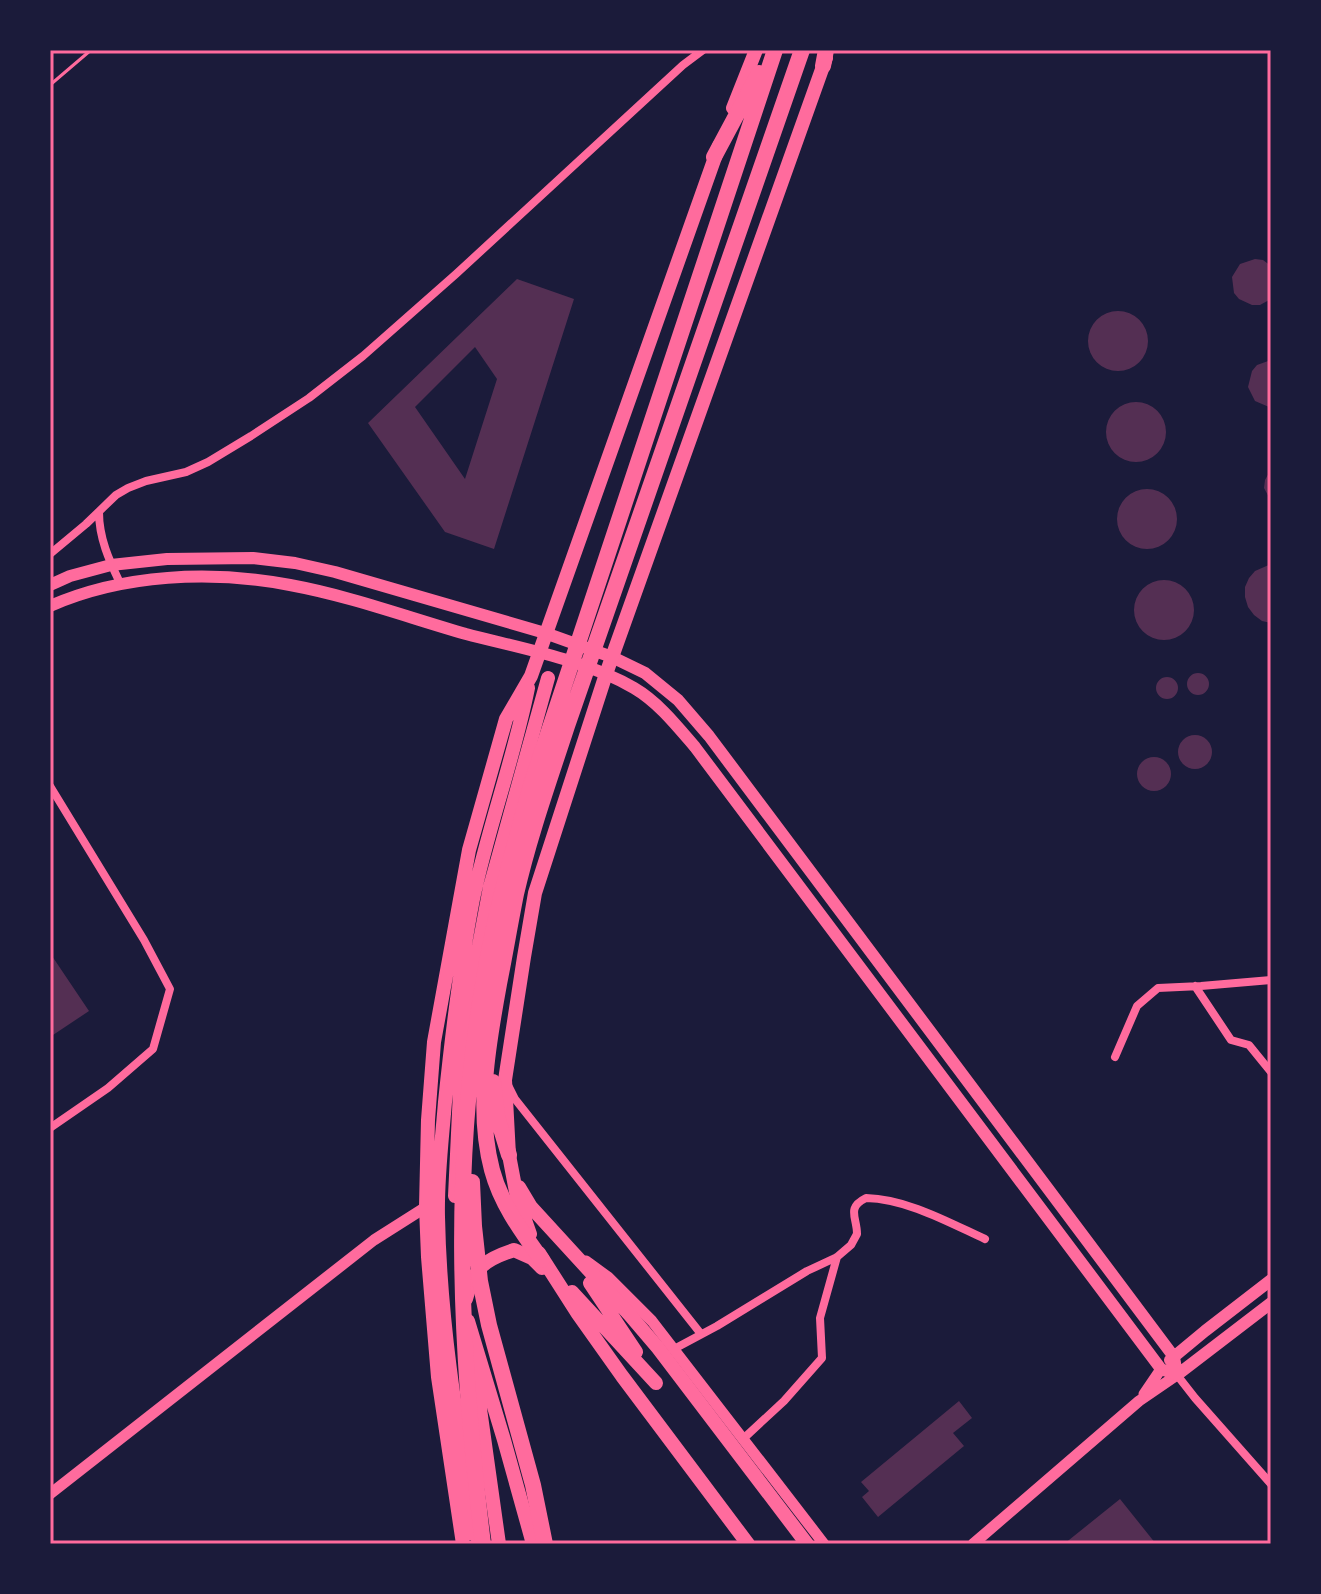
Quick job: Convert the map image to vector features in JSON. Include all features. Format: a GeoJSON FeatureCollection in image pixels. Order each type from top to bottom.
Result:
{"type":"FeatureCollection","features":[{"type":"Feature","properties":{"kind":"highway"},"geometry":{"type":"LineString","coordinates":[[714,157],[773,50]]}},
{"type":"Feature","properties":{"kind":"highway"},"geometry":{"type":"LineString","coordinates":[[483,1544],[466,1361],[461,1265],[464,1150],[477,1022],[487,962],[524,811],[773,50]]}},
{"type":"Feature","properties":{"kind":"highway"},"geometry":{"type":"LineString","coordinates":[[542,1260],[499,1191],[486,1140],[484,1095],[491,1028],[517,893],[567,726],[802,50]]}},
{"type":"Feature","properties":{"kind":"highway"},"geometry":{"type":"LineString","coordinates":[[491,1028],[497,1116],[509,1155]]}},
{"type":"Feature","properties":{"kind":"highway"},"geometry":{"type":"LineString","coordinates":[[470,1085],[474,1226],[480,1281],[533,1485],[545,1544]]}},
{"type":"Feature","properties":{"kind":"main road"},"geometry":{"type":"LineString","coordinates":[[476,1544],[451,1379],[440,1281],[437,1213],[451,1042],[474,898],[488,835],[545,633],[714,157],[756,50]]}},
{"type":"Feature","properties":{"kind":"main road"},"geometry":{"type":"LineString","coordinates":[[748,1544],[622,1376],[542,1260],[524,1223],[517,1197],[509,1155],[505,1080],[535,893],[606,674],[826,55]]}},
{"type":"Feature","properties":{"kind":"main road"},"geometry":{"type":"LineString","coordinates":[[50,585],[111,565],[167,559],[253,558],[295,563],[545,633],[612,657],[645,673],[678,700],[709,736],[1174,1357],[1177,1375]]}},
{"type":"Feature","properties":{"kind":"main road"},"geometry":{"type":"LineString","coordinates":[[50,606],[120,583],[168,578],[251,579],[346,598],[539,652],[606,674],[636,689],[666,713],[695,747],[1161,1369],[1177,1375]]}},
{"type":"Feature","properties":{"kind":"main road"},"geometry":{"type":"LineString","coordinates":[[463,1544],[438,1377],[428,1257],[428,1120],[434,1042],[469,850],[506,719],[531,676]]}},
{"type":"Feature","properties":{"kind":"main road"},"geometry":{"type":"LineString","coordinates":[[499,1544],[465,1300],[455,1216],[455,1178],[460,1091],[472,983],[490,887],[548,678]]}},
{"type":"Feature","properties":{"kind":"main road"},"geometry":{"type":"LineString","coordinates":[[513,1172],[531,1207],[658,1348],[807,1544]]}},
{"type":"Feature","properties":{"kind":"main road"},"geometry":{"type":"LineString","coordinates":[[542,1260],[656,1383],[564,1244]]}},
{"type":"Feature","properties":{"kind":"main road"},"geometry":{"type":"LineString","coordinates":[[465,1300],[471,1277],[497,1255],[514,1250],[532,1258],[564,1291]]}},
{"type":"Feature","properties":{"kind":"main road"},"geometry":{"type":"LineString","coordinates":[[1161,1369],[1271,1280]]}},
{"type":"Feature","properties":{"kind":"main road"},"geometry":{"type":"LineString","coordinates":[[1177,1375],[1271,1303]]}},
{"type":"Feature","properties":{"kind":"main road"},"geometry":{"type":"LineString","coordinates":[[468,1321],[533,1544]]}},
{"type":"Feature","properties":{"kind":"street"},"geometry":{"type":"LineString","coordinates":[[50,554],[116,495],[146,481],[186,472],[208,462],[331,381],[456,274],[703,50]]}},
{"type":"Feature","properties":{"kind":"street"},"geometry":{"type":"LineString","coordinates":[[99,512],[99,528],[120,583]]}},
{"type":"Feature","properties":{"kind":"street"},"geometry":{"type":"LineString","coordinates":[[50,786],[144,940],[170,989],[153,1049],[108,1088],[50,1128]]}},
{"type":"Feature","properties":{"kind":"street"},"geometry":{"type":"LineString","coordinates":[[1115,1057],[1137,1006],[1158,988],[1271,980]]}},
{"type":"Feature","properties":{"kind":"street"},"geometry":{"type":"LineString","coordinates":[[1195,986],[1231,1040],[1249,1045],[1271,1072]]}},
{"type":"Feature","properties":{"kind":"street"},"geometry":{"type":"LineString","coordinates":[[505,1080],[515,1099],[701,1334]]}},
{"type":"Feature","properties":{"kind":"street"},"geometry":{"type":"LineString","coordinates":[[674,1349],[807,1271],[837,1257],[851,1245],[857,1234],[853,1210],[866,1198],[900,1204],[938,1217],[985,1239]]}},
{"type":"Feature","properties":{"kind":"street"},"geometry":{"type":"LineString","coordinates":[[50,1494],[374,1240],[426,1207]]}},
{"type":"Feature","properties":{"kind":"street"},"geometry":{"type":"LineString","coordinates":[[564,1244],[608,1277],[652,1321],[824,1544]]}},
{"type":"Feature","properties":{"kind":"street"},"geometry":{"type":"LineString","coordinates":[[743,1439],[784,1401],[822,1358],[820,1318],[837,1257]]}},
{"type":"Feature","properties":{"kind":"street"},"geometry":{"type":"LineString","coordinates":[[1139,1401],[1161,1369]]}},
{"type":"Feature","properties":{"kind":"street"},"geometry":{"type":"LineString","coordinates":[[973,1544],[1139,1401],[1177,1375],[1271,1484]]}},
{"type":"Feature","properties":{"kind":"path"},"geometry":{"type":"LineString","coordinates":[[50,85],[91,50]]}},
{"type":"Feature","properties":{"kind":"building"},"geometry":{"type":"Polygon","coordinates":[[[1255,259],[1271,266],[1271,299],[1260,305],[1239,299],[1234,293],[1232,277],[1240,264],[1255,259]]]}},
{"type":"Feature","properties":{"kind":"building"},"geometry":{"type":"Polygon","coordinates":[[[517,279],[574,299],[494,549],[445,532],[368,423],[517,279]],[[475,347],[415,407],[465,479],[497,379],[475,347]]]}},
{"type":"Feature","properties":{"kind":"building"},"geometry":{"type":"Polygon","coordinates":[[[1118,311],[1139,320],[1148,341],[1139,362],[1118,371],[1097,362],[1088,341],[1097,320],[1118,311]]]}},
{"type":"Feature","properties":{"kind":"building"},"geometry":{"type":"Polygon","coordinates":[[[1271,360],[1269,407],[1255,401],[1248,387],[1257,365],[1271,360]]]}},
{"type":"Feature","properties":{"kind":"building"},"geometry":{"type":"Polygon","coordinates":[[[1136,402],[1157,411],[1166,432],[1157,453],[1136,462],[1115,453],[1106,432],[1115,411],[1136,402]]]}},
{"type":"Feature","properties":{"kind":"building"},"geometry":{"type":"Polygon","coordinates":[[[1271,469],[1271,501],[1264,488],[1271,469]]]}},
{"type":"Feature","properties":{"kind":"building"},"geometry":{"type":"Polygon","coordinates":[[[1147,489],[1168,498],[1177,519],[1168,540],[1147,549],[1126,540],[1117,519],[1126,498],[1147,489]]]}},
{"type":"Feature","properties":{"kind":"building"},"geometry":{"type":"Polygon","coordinates":[[[1271,564],[1271,623],[1262,621],[1248,607],[1245,587],[1255,571],[1271,564]]]}},
{"type":"Feature","properties":{"kind":"building"},"geometry":{"type":"Polygon","coordinates":[[[1164,580],[1185,589],[1194,610],[1185,631],[1164,640],[1143,631],[1134,610],[1143,589],[1164,580]]]}},
{"type":"Feature","properties":{"kind":"building"},"geometry":{"type":"Polygon","coordinates":[[[1198,673],[1206,676],[1209,684],[1206,692],[1198,695],[1190,692],[1187,684],[1190,676],[1198,673]]]}},
{"type":"Feature","properties":{"kind":"building"},"geometry":{"type":"Polygon","coordinates":[[[1167,677],[1175,680],[1178,688],[1175,696],[1167,699],[1159,696],[1156,688],[1159,680],[1167,677]]]}},
{"type":"Feature","properties":{"kind":"building"},"geometry":{"type":"Polygon","coordinates":[[[1195,735],[1207,740],[1212,752],[1207,764],[1195,769],[1183,764],[1178,752],[1183,740],[1195,735]]]}},
{"type":"Feature","properties":{"kind":"building"},"geometry":{"type":"Polygon","coordinates":[[[1154,757],[1166,762],[1171,774],[1166,786],[1154,791],[1142,786],[1137,774],[1142,762],[1154,757]]]}},
{"type":"Feature","properties":{"kind":"building"},"geometry":{"type":"Polygon","coordinates":[[[50,953],[89,1011],[50,1037],[50,953]]]}},
{"type":"Feature","properties":{"kind":"building"},"geometry":{"type":"Polygon","coordinates":[[[959,1401],[972,1418],[953,1433],[964,1446],[878,1517],[862,1497],[869,1491],[861,1482],[959,1401]]]}},
{"type":"Feature","properties":{"kind":"building"},"geometry":{"type":"Polygon","coordinates":[[[1120,1499],[1156,1544],[1064,1544],[1120,1499]]]}}]}
